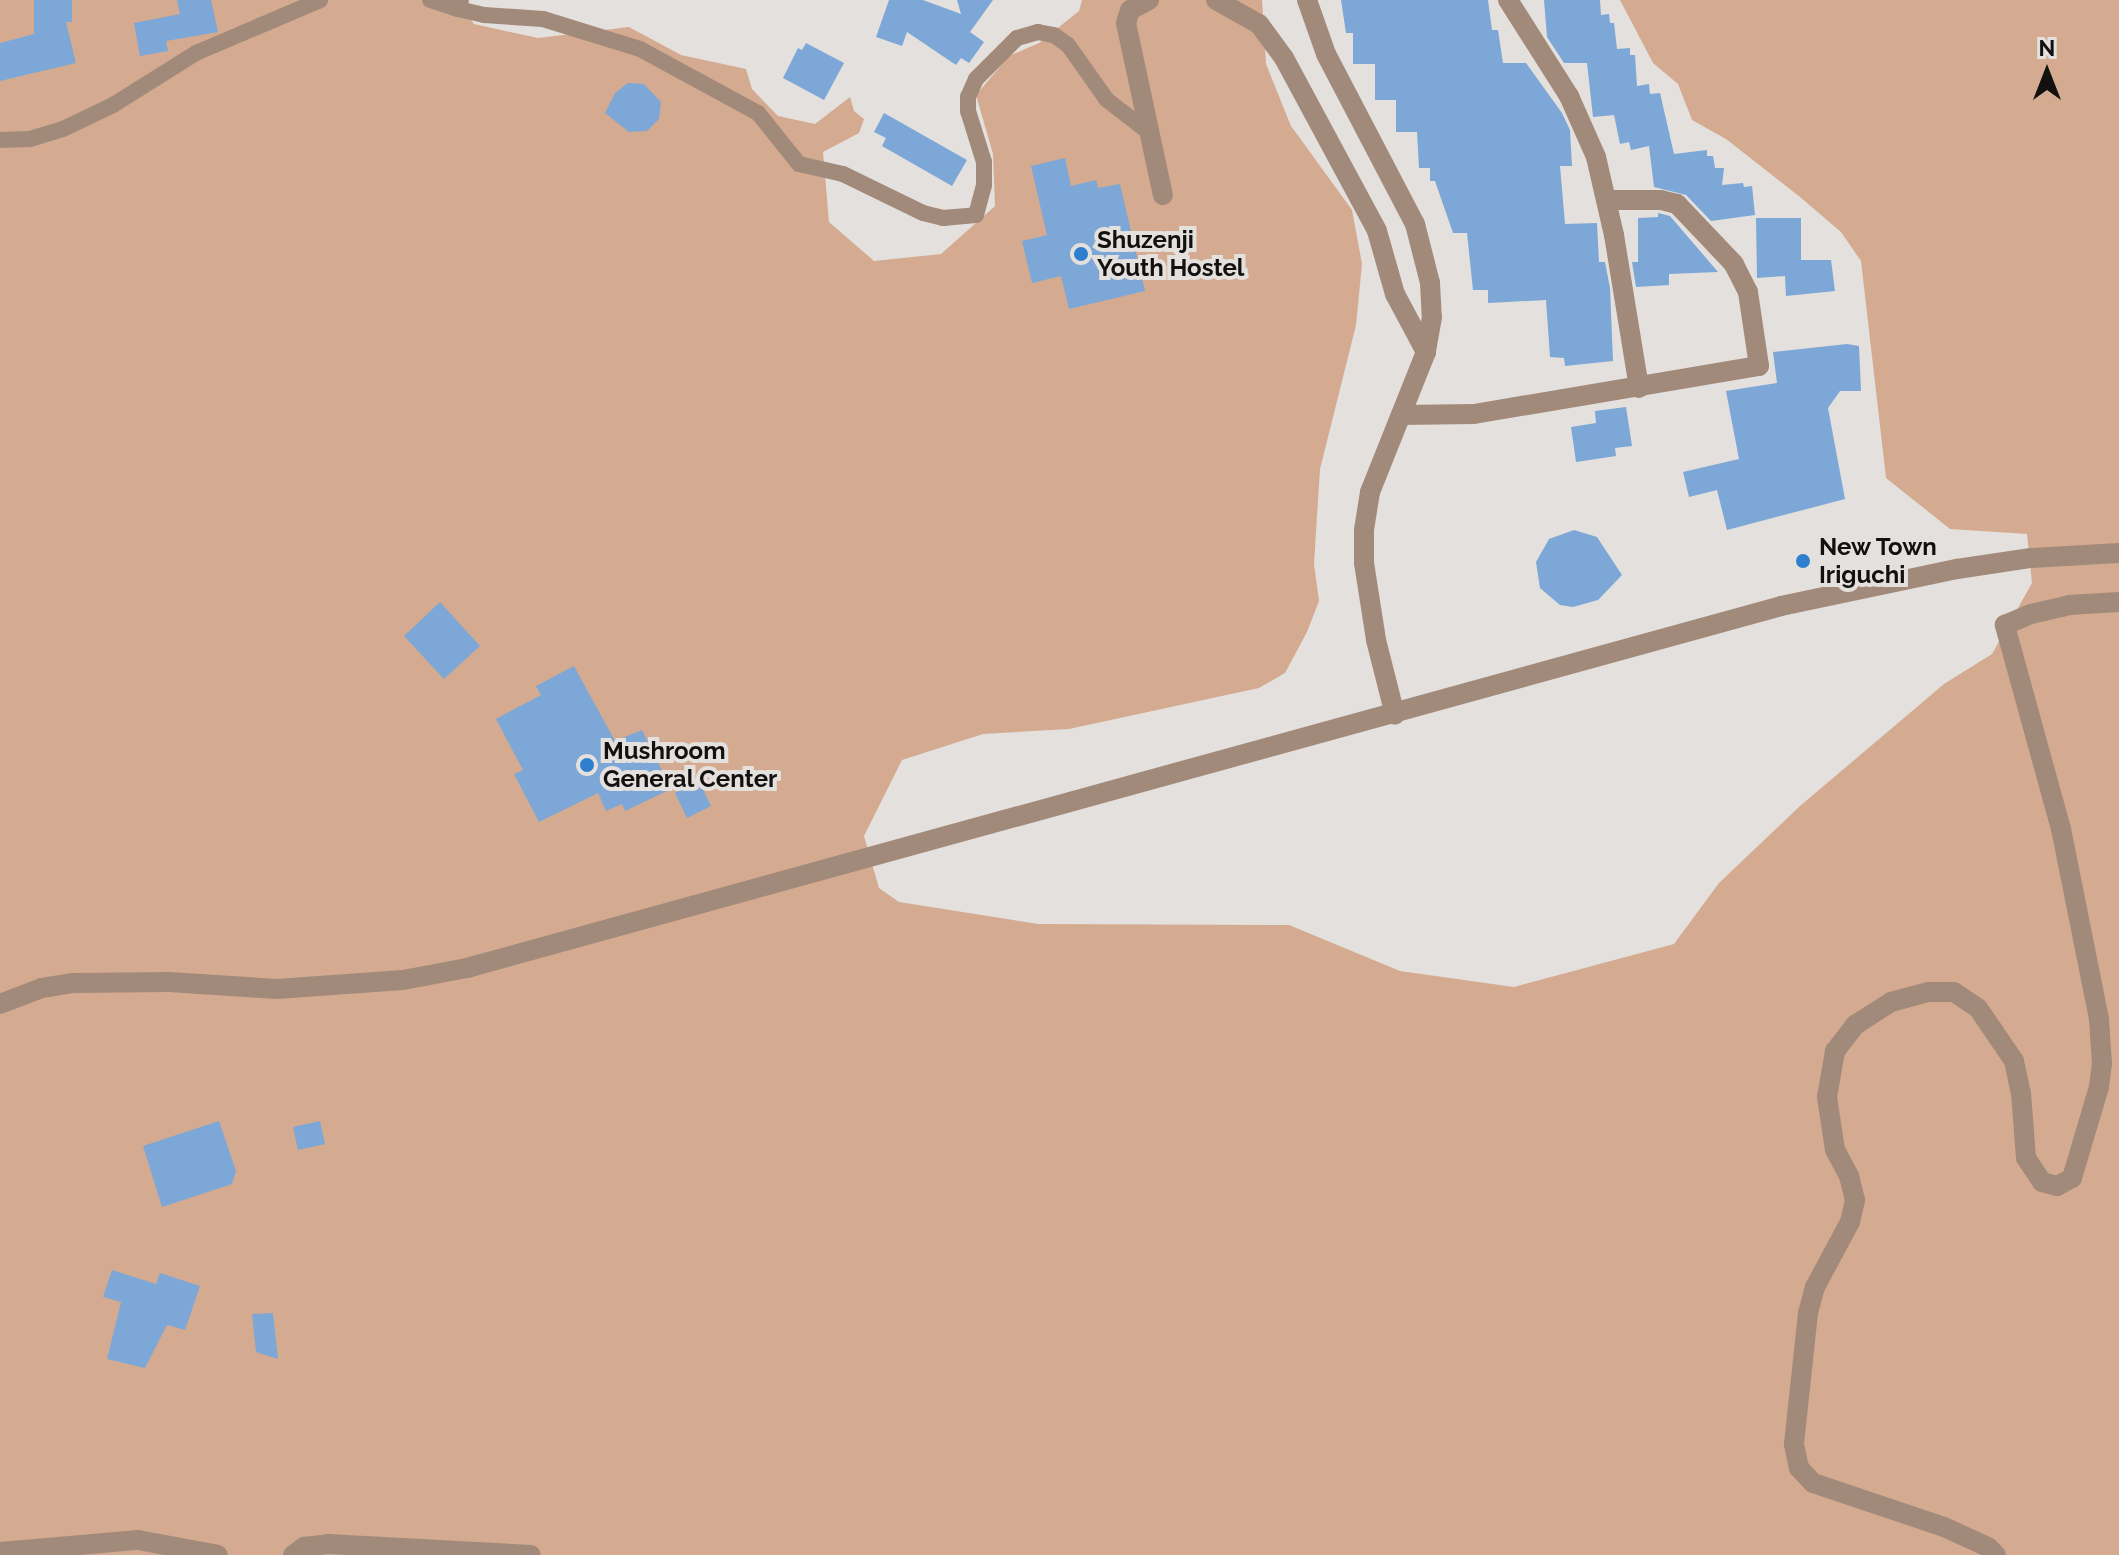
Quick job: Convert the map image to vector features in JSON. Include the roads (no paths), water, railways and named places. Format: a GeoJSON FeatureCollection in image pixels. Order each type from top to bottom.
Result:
{"type":"FeatureCollection","features":[{"type":"Feature","properties":{"kind":"street"},"geometry":{"type":"LineString","coordinates":[[1149,0],[1130,10],[1126,23],[1163,195]]}},
{"type":"Feature","properties":{"kind":"street"},"geometry":{"type":"LineString","coordinates":[[1216,0],[1259,24],[1284,58],[1377,231],[1395,294],[1426,352]]}},
{"type":"Feature","properties":{"kind":"street"},"geometry":{"type":"LineString","coordinates":[[1307,0],[1326,54],[1415,224],[1430,283],[1432,317],[1426,352],[1370,492],[1364,530],[1364,563],[1376,640],[1395,715]]}},
{"type":"Feature","properties":{"kind":"street"},"geometry":{"type":"LineString","coordinates":[[1508,0],[1535,39],[1587,132],[1607,200],[1639,388]]}},
{"type":"Feature","properties":{"kind":"street"},"geometry":{"type":"LineString","coordinates":[[1401,415],[1474,414],[1759,366],[1756,332],[1741,275],[1688,215],[1677,204],[1661,200],[1607,200]]}},
{"type":"Feature","properties":{"kind":"street"},"geometry":{"type":"LineString","coordinates":[[1,1002],[42,988],[74,983],[169,982],[277,989],[403,980],[467,968],[1395,715],[1781,606],[1852,589],[2031,558],[2119,553]]}},
{"type":"Feature","properties":{"kind":"street"},"geometry":{"type":"LineString","coordinates":[[1996,1555],[1988,1547],[1944,1527],[1813,1483],[1799,1468],[1794,1444],[1808,1313],[1815,1287],[1850,1222],[1855,1200],[1849,1176],[1835,1150],[1827,1097],[1835,1051],[1855,1025],[1891,1002],[1929,992],[1954,992],[1978,1008],[2014,1061],[2021,1093],[2026,1158],[2042,1182],[2057,1186],[2072,1178],[2099,1087],[2102,1064],[2099,1019],[2061,829],[2005,625],[2031,614],[2069,605],[2119,602]]}},
{"type":"Feature","properties":{"kind":"street"},"geometry":{"type":"LineString","coordinates":[[0,1552],[138,1540],[218,1555]]}},
{"type":"Feature","properties":{"kind":"street"},"geometry":{"type":"LineString","coordinates":[[293,1555],[304,1547],[328,1544],[531,1555]]}},
{"type":"Feature","properties":{"kind":"lane"},"geometry":{"type":"LineString","coordinates":[[0,140],[30,139],[63,129],[113,105],[196,53],[320,0]]}},
{"type":"Feature","properties":{"kind":"lane"},"geometry":{"type":"LineString","coordinates":[[430,0],[460,4],[484,15],[543,19],[640,49],[758,113],[799,164],[843,174],[923,213],[943,218],[976,215],[984,185],[984,162],[968,111],[968,97],[976,79],[1017,38],[1038,32],[1054,35],[1068,45],[1107,100],[1150,133]]}},
{"type":"Feature","properties":{"kind":"place","name":"Shuzenji Youth Hostel"},"geometry":{"type":"Point","coordinates":[1081,254]}},
{"type":"Feature","properties":{"kind":"place","name":"New Town Iriguchi"},"geometry":{"type":"Point","coordinates":[1803,561]}},
{"type":"Feature","properties":{"kind":"place","name":"Mushroom General Center"},"geometry":{"type":"Point","coordinates":[587,765]}}]}
